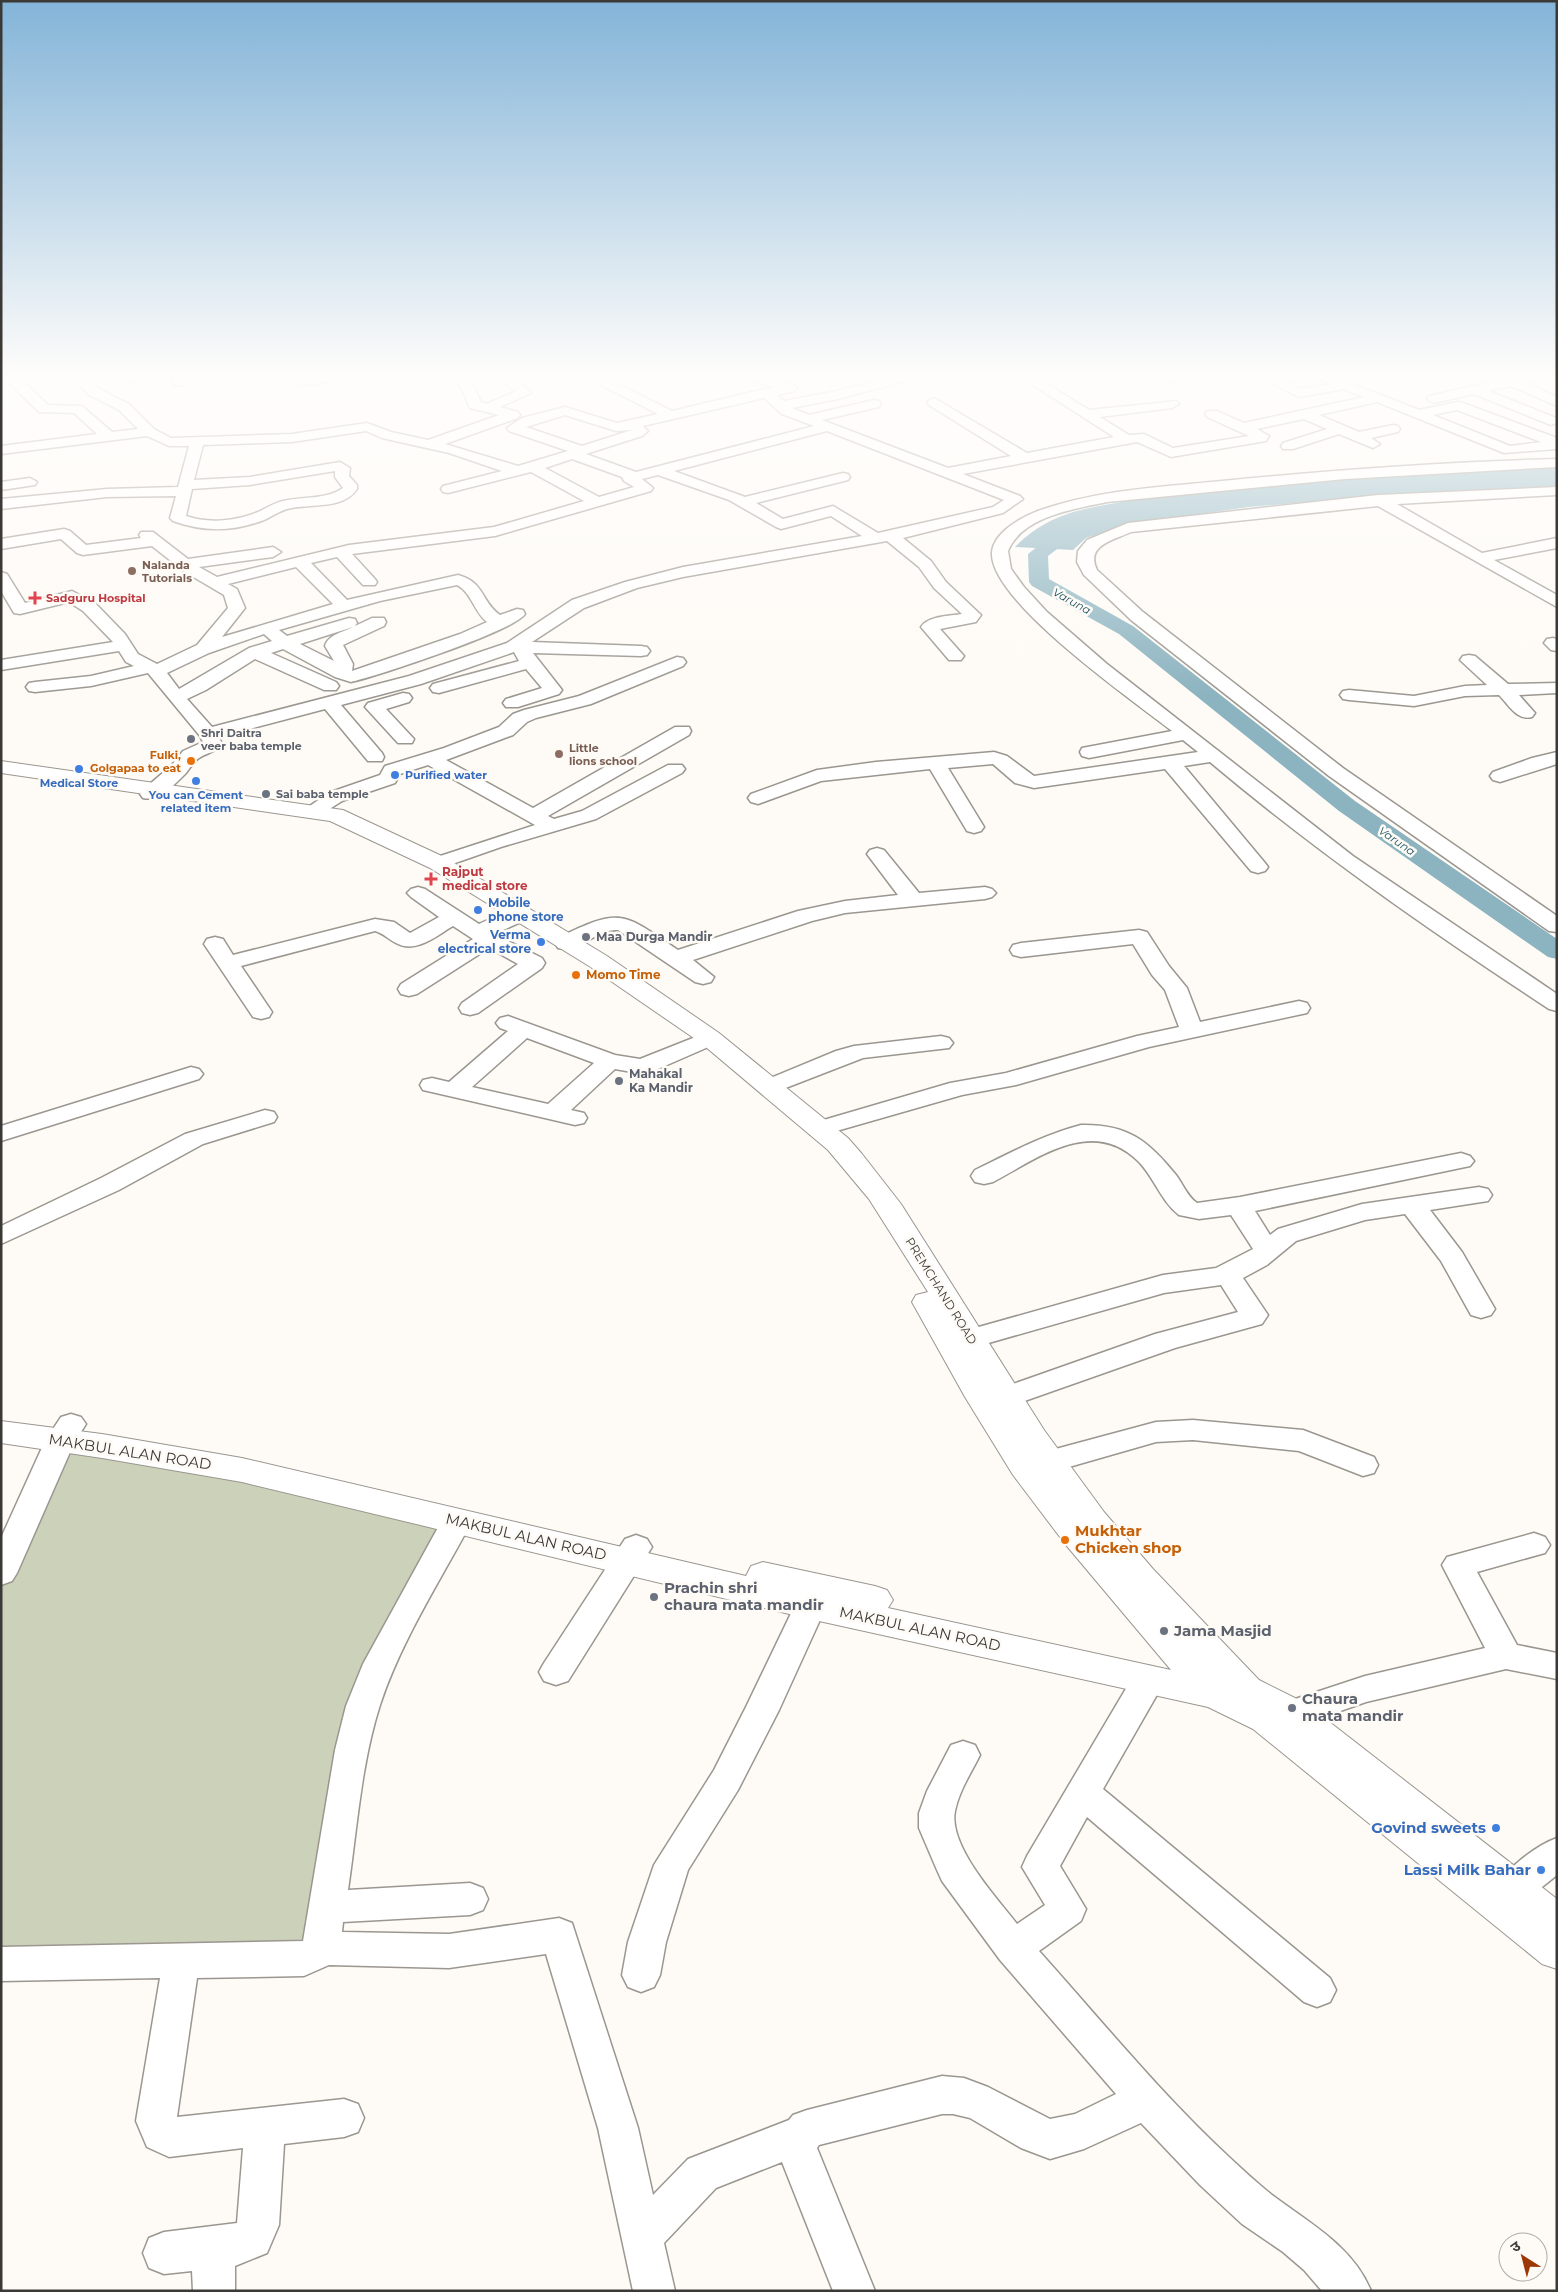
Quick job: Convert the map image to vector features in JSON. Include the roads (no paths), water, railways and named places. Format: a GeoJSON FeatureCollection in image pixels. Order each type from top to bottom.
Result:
{"type":"FeatureCollection","features":[{"type":"Feature","properties":{"kind":"highway","name":"PREMCHAND ROAD"},"geometry":{"type":"LineString","coordinates":[[1,767],[359,825]]}},
{"type":"Feature","properties":{"kind":"highway","name":"PREMCHAND ROAD"},"geometry":{"type":"LineString","coordinates":[[1,772],[335,815],[438,864],[598,962],[710,1038],[838,1144],[868,1178],[915,1248],[1048,1462],[1088,1516],[1137,1573],[1245,1688]]}},
{"type":"Feature","properties":{"kind":"highway","name":"PREMCHAND ROAD"},"geometry":{"type":"LineString","coordinates":[[573,948],[590,967],[698,1043],[812,1140],[854,1184],[895,1244],[992,1415],[1041,1488],[1103,1565],[1195,1672]]}},
{"type":"Feature","properties":{"kind":"highway","name":"MAKBUL ALAN ROAD"},"geometry":{"type":"LineString","coordinates":[[1,1414],[66,1432],[242,1470],[382,1494],[814,1596],[1215,1694],[1266,1718],[1557,1951]]}},
{"type":"Feature","properties":{"kind":"highway","name":"MAKBUL ALAN ROAD"},"geometry":{"type":"LineString","coordinates":[[1,1432],[66,1432]]}},
{"type":"Feature","properties":{"kind":"highway","name":"MAKBUL ALAN ROAD"},"geometry":{"type":"LineString","coordinates":[[382,1494],[457,1522],[632,1554]]}},
{"type":"Feature","properties":{"kind":"highway","name":"MAKBUL ALAN ROAD"},"geometry":{"type":"LineString","coordinates":[[814,1596],[1214,1676],[1245,1688],[1292,1714],[1557,1923]]}},
{"type":"Feature","properties":{"kind":"street"},"geometry":{"type":"LineString","coordinates":[[1,486],[23,483]]}},
{"type":"Feature","properties":{"kind":"street"},"geometry":{"type":"LineString","coordinates":[[187,483],[178,518],[192,531],[233,525],[263,515],[283,505],[331,499],[340,496],[350,489],[348,483]]}},
{"type":"Feature","properties":{"kind":"street"},"geometry":{"type":"LineString","coordinates":[[1,504],[232,483]]}},
{"type":"Feature","properties":{"kind":"street"},"geometry":{"type":"LineString","coordinates":[[448,488],[468,483]]}},
{"type":"Feature","properties":{"kind":"street"},"geometry":{"type":"LineString","coordinates":[[491,493],[511,483]]}},
{"type":"Feature","properties":{"kind":"street"},"geometry":{"type":"LineString","coordinates":[[566,483],[598,502]]}},
{"type":"Feature","properties":{"kind":"street"},"geometry":{"type":"LineString","coordinates":[[184,564],[494,531],[646,488],[637,483]]}},
{"type":"Feature","properties":{"kind":"street"},"geometry":{"type":"LineString","coordinates":[[698,483],[743,502],[781,524],[833,511],[883,536],[924,564],[940,585],[973,615],[971,618],[939,623],[929,627],[955,656]]}},
{"type":"Feature","properties":{"kind":"street"},"geometry":{"type":"LineString","coordinates":[[743,502],[819,483]]}},
{"type":"Feature","properties":{"kind":"street"},"geometry":{"type":"LineString","coordinates":[[976,483],[1015,499],[998,510]]}},
{"type":"Feature","properties":{"kind":"street"},"geometry":{"type":"LineString","coordinates":[[1248,483],[1112,498],[1046,513],[1028,521],[1005,541],[999,553],[1004,572],[1014,587],[1042,616],[1076,646],[1278,809],[1345,860],[1557,1004]]}},
{"type":"Feature","properties":{"kind":"street"},"geometry":{"type":"LineString","coordinates":[[1557,491],[1378,500],[1128,528],[1093,543],[1086,551],[1085,562],[1090,572],[1137,616],[1336,772],[1557,926]]}},
{"type":"Feature","properties":{"kind":"street"},"geometry":{"type":"LineString","coordinates":[[1378,500],[1557,602]]}},
{"type":"Feature","properties":{"kind":"street"},"geometry":{"type":"LineString","coordinates":[[405,739],[374,706],[522,652],[578,604],[631,586],[683,572],[883,536],[998,510],[1022,507],[1046,513]]}},
{"type":"Feature","properties":{"kind":"street"},"geometry":{"type":"LineString","coordinates":[[1,535],[53,528]]}},
{"type":"Feature","properties":{"kind":"street"},"geometry":{"type":"LineString","coordinates":[[1,544],[64,534],[84,550],[153,540],[174,540]]}},
{"type":"Feature","properties":{"kind":"street"},"geometry":{"type":"LineString","coordinates":[[153,540],[213,584],[231,592],[237,608],[203,649]]}},
{"type":"Feature","properties":{"kind":"street"},"geometry":{"type":"LineString","coordinates":[[1478,558],[1557,543]]}},
{"type":"Feature","properties":{"kind":"street"},"geometry":{"type":"LineString","coordinates":[[213,584],[299,562],[346,547]]}},
{"type":"Feature","properties":{"kind":"street"},"geometry":{"type":"LineString","coordinates":[[346,547],[369,582]]}},
{"type":"Feature","properties":{"kind":"street"},"geometry":{"type":"LineString","coordinates":[[299,562],[324,584],[343,606]]}},
{"type":"Feature","properties":{"kind":"street"},"geometry":{"type":"LineString","coordinates":[[1,577],[20,609],[72,596],[89,607],[124,645],[132,658],[153,670],[208,734],[213,744],[190,755],[179,769],[152,792]]}},
{"type":"Feature","properties":{"kind":"street"},"geometry":{"type":"LineString","coordinates":[[35,687],[91,681],[153,670],[203,649],[266,628],[396,592],[460,581],[473,589],[488,614],[501,623]]}},
{"type":"Feature","properties":{"kind":"street"},"geometry":{"type":"LineString","coordinates":[[266,628],[285,642],[341,673],[348,676],[357,676],[450,644],[518,614]]}},
{"type":"Feature","properties":{"kind":"street"},"geometry":{"type":"LineString","coordinates":[[341,673],[344,664],[334,644],[378,622]]}},
{"type":"Feature","properties":{"kind":"street"},"geometry":{"type":"LineString","coordinates":[[176,697],[200,686],[234,663],[255,652],[349,623]]}},
{"type":"Feature","properties":{"kind":"street"},"geometry":{"type":"LineString","coordinates":[[1,665],[124,645]]}},
{"type":"Feature","properties":{"kind":"street"},"geometry":{"type":"LineString","coordinates":[[208,734],[330,704],[522,652],[641,651]]}},
{"type":"Feature","properties":{"kind":"street"},"geometry":{"type":"LineString","coordinates":[[255,652],[319,680],[349,698]]}},
{"type":"Feature","properties":{"kind":"street"},"geometry":{"type":"LineString","coordinates":[[512,703],[553,690],[522,652]]}},
{"type":"Feature","properties":{"kind":"street"},"geometry":{"type":"LineString","coordinates":[[1469,660],[1505,690],[1526,712]]}},
{"type":"Feature","properties":{"kind":"street"},"geometry":{"type":"LineString","coordinates":[[313,811],[335,797],[388,779],[392,770],[430,759],[506,731],[520,718],[585,700],[677,662]]}},
{"type":"Feature","properties":{"kind":"street"},"geometry":{"type":"LineString","coordinates":[[1349,695],[1414,701],[1465,691],[1557,688]]}},
{"type":"Feature","properties":{"kind":"street"},"geometry":{"type":"LineString","coordinates":[[330,704],[375,757]]}},
{"type":"Feature","properties":{"kind":"street"},"geometry":{"type":"LineString","coordinates":[[533,816],[682,731]]}},
{"type":"Feature","properties":{"kind":"street"},"geometry":{"type":"LineString","coordinates":[[1089,752],[1187,734]]}},
{"type":"Feature","properties":{"kind":"street"},"geometry":{"type":"LineString","coordinates":[[758,798],[817,776],[876,768],[998,759],[1021,780],[1029,782],[1213,756]]}},
{"type":"Feature","properties":{"kind":"street"},"geometry":{"type":"LineString","coordinates":[[1500,776],[1539,762],[1557,758]]}},
{"type":"Feature","properties":{"kind":"street"},"geometry":{"type":"LineString","coordinates":[[430,759],[555,827]]}},
{"type":"Feature","properties":{"kind":"street"},"geometry":{"type":"LineString","coordinates":[[1170,762],[1258,867]]}},
{"type":"Feature","properties":{"kind":"street"},"geometry":{"type":"LineString","coordinates":[[936,764],[974,827]]}},
{"type":"Feature","properties":{"kind":"street"},"geometry":{"type":"LineString","coordinates":[[438,864],[494,843],[555,827],[602,810],[675,769]]}},
{"type":"Feature","properties":{"kind":"street"},"geometry":{"type":"LineString","coordinates":[[877,854],[912,900]]}},
{"type":"Feature","properties":{"kind":"street"},"geometry":{"type":"LineString","coordinates":[[418,893],[483,936],[534,963],[470,1008]]}},
{"type":"Feature","properties":{"kind":"street"},"geometry":{"type":"LineString","coordinates":[[676,958],[806,916],[845,907],[985,893]]}},
{"type":"Feature","properties":{"kind":"street"},"geometry":{"type":"LineString","coordinates":[[409,988],[483,936],[520,914]]}},
{"type":"Feature","properties":{"kind":"street"},"geometry":{"type":"LineString","coordinates":[[228,963],[375,925],[389,927],[405,940],[412,941],[454,917]]}},
{"type":"Feature","properties":{"kind":"street"},"geometry":{"type":"LineString","coordinates":[[573,948],[607,924],[619,922],[628,926],[703,976]]}},
{"type":"Feature","properties":{"kind":"street"},"geometry":{"type":"LineString","coordinates":[[1021,950],[1139,937],[1160,970],[1176,988],[1192,1031]]}},
{"type":"Feature","properties":{"kind":"street"},"geometry":{"type":"LineString","coordinates":[[215,944],[261,1012]]}},
{"type":"Feature","properties":{"kind":"street"},"geometry":{"type":"LineString","coordinates":[[819,1129],[959,1088],[1008,1080],[1145,1041],[1299,1008]]}},
{"type":"Feature","properties":{"kind":"street"},"geometry":{"type":"LineString","coordinates":[[610,1061],[563,1116],[443,1088],[516,1026],[610,1061],[643,1068],[698,1043]]}},
{"type":"Feature","properties":{"kind":"street"},"geometry":{"type":"LineString","coordinates":[[770,1087],[844,1056],[862,1051],[941,1043]]}},
{"type":"Feature","properties":{"kind":"street"},"geometry":{"type":"LineString","coordinates":[[1,1134],[191,1074]]}},
{"type":"Feature","properties":{"kind":"street"},"geometry":{"type":"LineString","coordinates":[[1,1236],[94,1192],[194,1139],[265,1117]]}},
{"type":"Feature","properties":{"kind":"street"},"geometry":{"type":"LineString","coordinates":[[984,1176],[1069,1135],[1099,1130],[1121,1138],[1150,1159],[1188,1209],[1194,1211],[1238,1206],[1461,1161]]}},
{"type":"Feature","properties":{"kind":"street"},"geometry":{"type":"LineString","coordinates":[[1331,1188],[1346,1217]]}},
{"type":"Feature","properties":{"kind":"street"},"geometry":{"type":"LineString","coordinates":[[971,1339],[1163,1284],[1227,1274],[1246,1266],[1287,1235],[1346,1217],[1376,1209],[1479,1195]]}},
{"type":"Feature","properties":{"kind":"street"},"geometry":{"type":"LineString","coordinates":[[1411,1204],[1453,1258],[1481,1309]]}},
{"type":"Feature","properties":{"kind":"street"},"geometry":{"type":"LineString","coordinates":[[1238,1206],[1267,1251]]}},
{"type":"Feature","properties":{"kind":"street"},"geometry":{"type":"LineString","coordinates":[[1006,1397],[1165,1341],[1248,1319],[1254,1315],[1254,1312],[1227,1274]]}},
{"type":"Feature","properties":{"kind":"street"},"geometry":{"type":"LineString","coordinates":[[1048,1462],[1156,1432],[1193,1430],[1303,1441],[1363,1465]]}},
{"type":"Feature","properties":{"kind":"street"},"geometry":{"type":"LineString","coordinates":[[1,1573],[66,1432]]}},
{"type":"Feature","properties":{"kind":"street"},"geometry":{"type":"LineString","coordinates":[[1,1964],[304,1959],[316,1953],[320,1948],[352,1750],[363,1706],[379,1664],[457,1522]]}},
{"type":"Feature","properties":{"kind":"street"},"geometry":{"type":"LineString","coordinates":[[1506,1656],[1458,1565],[1534,1545]]}},
{"type":"Feature","properties":{"kind":"street"},"geometry":{"type":"LineString","coordinates":[[556,1672],[632,1554]]}},
{"type":"Feature","properties":{"kind":"street"},"geometry":{"type":"LineString","coordinates":[[641,1974],[647,1942],[672,1866],[726,1780],[762,1710],[814,1596]]}},
{"type":"Feature","properties":{"kind":"street"},"geometry":{"type":"LineString","coordinates":[[1292,1714],[1366,1689],[1506,1656],[1557,1666]]}},
{"type":"Feature","properties":{"kind":"street"},"geometry":{"type":"LineString","coordinates":[[1012,1948],[1068,1909],[1040,1867],[1149,1679]]}},
{"type":"Feature","properties":{"kind":"street"},"geometry":{"type":"LineString","coordinates":[[963,1755],[944,1791],[937,1813],[937,1828],[955,1870],[1012,1948],[1146,2100],[1214,2171],[1257,2208],[1298,2237],[1319,2256],[1350,2291]]}},
{"type":"Feature","properties":{"kind":"street"},"geometry":{"type":"LineString","coordinates":[[1082,1792],[1317,1990]]}},
{"type":"Feature","properties":{"kind":"street"},"geometry":{"type":"LineString","coordinates":[[1514,1888],[1557,1853]]}},
{"type":"Feature","properties":{"kind":"street"},"geometry":{"type":"LineString","coordinates":[[327,1907],[470,1899]]}},
{"type":"Feature","properties":{"kind":"street"},"geometry":{"type":"LineString","coordinates":[[320,1948],[448,1951],[559,1935],[618,2128],[654,2291]]}},
{"type":"Feature","properties":{"kind":"street"},"geometry":{"type":"LineString","coordinates":[[182,1962],[156,2121],[158,2129],[168,2137],[344,2118]]}},
{"type":"Feature","properties":{"kind":"street"},"geometry":{"type":"LineString","coordinates":[[642,2237],[702,2173],[800,2135],[815,2126],[942,2095],[957,2094],[970,2097],[1040,2137],[1051,2139],[1078,2131],[1146,2100]]}},
{"type":"Feature","properties":{"kind":"street"},"geometry":{"type":"LineString","coordinates":[[164,2253],[247,2242],[255,2233],[258,2225],[264,2126]]}},
{"type":"Feature","properties":{"kind":"street"},"geometry":{"type":"LineString","coordinates":[[800,2135],[796,2147],[799,2157],[854,2291]]}},
{"type":"Feature","properties":{"kind":"street"},"geometry":{"type":"LineString","coordinates":[[213,2247],[214,2291]]}},
{"type":"Feature","properties":{"kind":"water"},"geometry":{"type":"Polygon","coordinates":[[[1298,483],[1557,483],[1557,489],[1430,492],[1249,507],[1135,523],[1086,538],[1073,550],[1015,547],[1043,525],[1073,512],[1141,499],[1298,483]]]}},
{"type":"Feature","properties":{"kind":"waterway","name":"Varuna"},"geometry":{"type":"LineString","coordinates":[[1079,523],[1038,554],[1039,582],[1126,630],[1347,806],[1557,951]]}},
{"type":"Feature","properties":{"kind":"place","name":"Nalanda Tutorials"},"geometry":{"type":"Point","coordinates":[132,571]}},
{"type":"Feature","properties":{"kind":"place","name":"Sadguru Hospital"},"geometry":{"type":"Point","coordinates":[35,598]}},
{"type":"Feature","properties":{"kind":"place","name":"Shri Daitra veer baba temple"},"geometry":{"type":"Point","coordinates":[191,739]}},
{"type":"Feature","properties":{"kind":"place","name":"Little lions school"},"geometry":{"type":"Point","coordinates":[559,754]}},
{"type":"Feature","properties":{"kind":"place","name":"Fulki, Golgapaa to eat"},"geometry":{"type":"Point","coordinates":[191,761]}},
{"type":"Feature","properties":{"kind":"place","name":"Medical Store"},"geometry":{"type":"Point","coordinates":[79,769]}},
{"type":"Feature","properties":{"kind":"place","name":"Purified water"},"geometry":{"type":"Point","coordinates":[395,775]}},
{"type":"Feature","properties":{"kind":"place","name":"You can Cement related item"},"geometry":{"type":"Point","coordinates":[196,781]}},
{"type":"Feature","properties":{"kind":"place","name":"Sai baba temple"},"geometry":{"type":"Point","coordinates":[266,794]}},
{"type":"Feature","properties":{"kind":"place","name":"Rajput medical store"},"geometry":{"type":"Point","coordinates":[431,879]}},
{"type":"Feature","properties":{"kind":"place","name":"Mobile phone store"},"geometry":{"type":"Point","coordinates":[478,910]}},
{"type":"Feature","properties":{"kind":"place","name":"Maa Durga Mandir"},"geometry":{"type":"Point","coordinates":[586,937]}},
{"type":"Feature","properties":{"kind":"place","name":"Verma electrical store"},"geometry":{"type":"Point","coordinates":[541,942]}},
{"type":"Feature","properties":{"kind":"place","name":"Momo Time"},"geometry":{"type":"Point","coordinates":[576,975]}},
{"type":"Feature","properties":{"kind":"place","name":"Mahakal Ka Mandir"},"geometry":{"type":"Point","coordinates":[619,1081]}},
{"type":"Feature","properties":{"kind":"place","name":"Mukhtar Chicken shop"},"geometry":{"type":"Point","coordinates":[1065,1540]}},
{"type":"Feature","properties":{"kind":"place","name":"Prachin shri chaura mata mandir"},"geometry":{"type":"Point","coordinates":[654,1597]}},
{"type":"Feature","properties":{"kind":"place","name":"Jama Masjid"},"geometry":{"type":"Point","coordinates":[1164,1631]}},
{"type":"Feature","properties":{"kind":"place","name":"Chaura mata mandir"},"geometry":{"type":"Point","coordinates":[1292,1708]}},
{"type":"Feature","properties":{"kind":"place","name":"Govind sweets"},"geometry":{"type":"Point","coordinates":[1496,1828]}},
{"type":"Feature","properties":{"kind":"place","name":"Lassi Milk Bahar"},"geometry":{"type":"Point","coordinates":[1541,1870]}}]}
